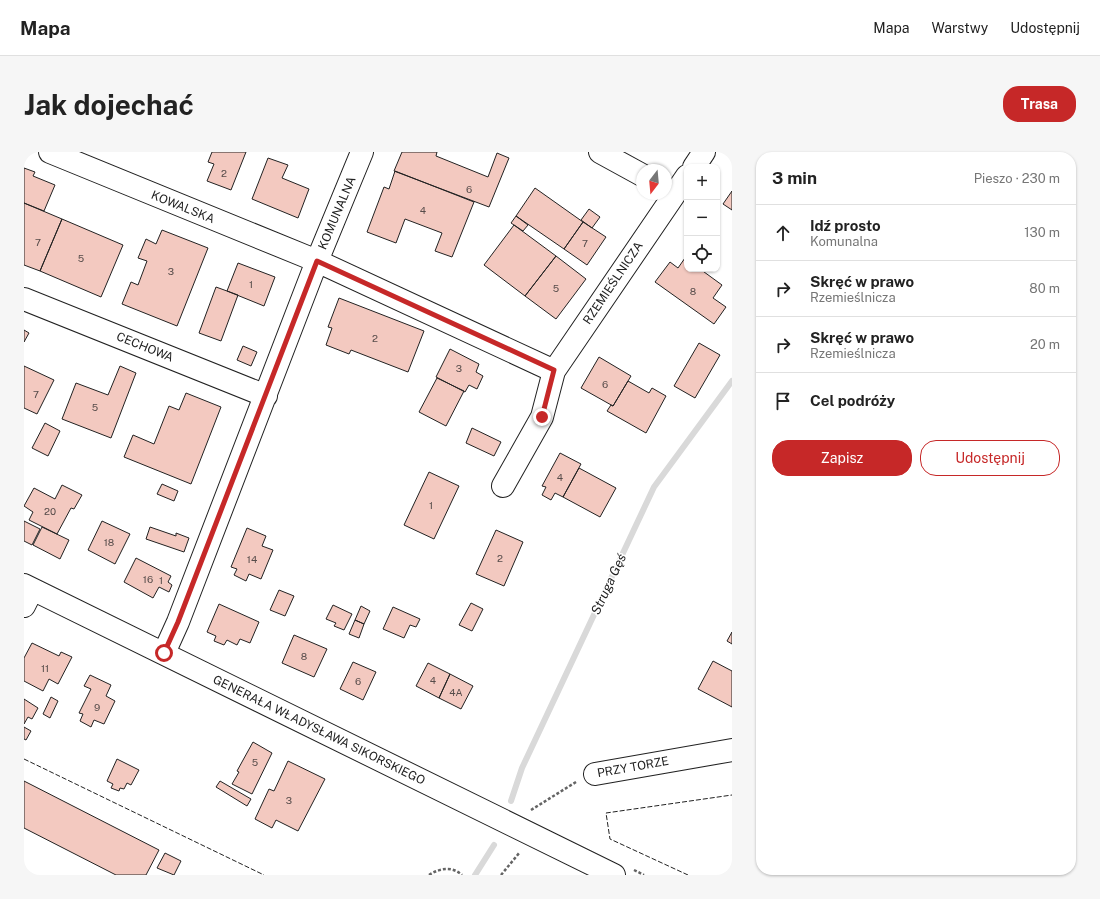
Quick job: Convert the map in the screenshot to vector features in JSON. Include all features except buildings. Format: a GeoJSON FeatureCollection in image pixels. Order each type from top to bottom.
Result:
{"type":"FeatureCollection","features":[{"type":"Feature","properties":{"kind":"street","name":"KOWALSKA"},"geometry":{"type":"LineString","coordinates":[[50,152],[317,261]]}},
{"type":"Feature","properties":{"kind":"street","name":"KOMUNALNA"},"geometry":{"type":"LineString","coordinates":[[164,653],[178,622],[317,261],[362,152]]}},
{"type":"Feature","properties":{"kind":"street"},"geometry":{"type":"LineString","coordinates":[[600,152],[636,172]]}},
{"type":"Feature","properties":{"kind":"street"},"geometry":{"type":"LineString","coordinates":[[696,164],[704,152]]}},
{"type":"Feature","properties":{"kind":"street","name":"RZEMIEŚLNICZA"},"geometry":{"type":"LineString","coordinates":[[672,191],[684,179]]}},
{"type":"Feature","properties":{"kind":"street","name":"RZEMIEŚLNICZA"},"geometry":{"type":"LineString","coordinates":[[503,486],[542,417],[554,370],[665,200]]}},
{"type":"Feature","properties":{"kind":"street"},"geometry":{"type":"LineString","coordinates":[[317,261],[554,370]]}},
{"type":"Feature","properties":{"kind":"street","name":"CECHOWA"},"geometry":{"type":"LineString","coordinates":[[24,299],[266,396]]}},
{"type":"Feature","properties":{"kind":"street","name":"GENERAŁA WŁADYSŁAWA SIKORSKIEGO"},"geometry":{"type":"LineString","coordinates":[[27,594],[164,653],[612,874]]}},
{"type":"Feature","properties":{"kind":"street","name":"PRZY TORZE"},"geometry":{"type":"LineString","coordinates":[[595,774],[732,750]]}},
{"type":"Feature","properties":{"kind":"path","name":"PRZY TORZE"},"geometry":{"type":"LineString","coordinates":[[527,813],[569,786],[595,774]]}},
{"type":"Feature","properties":{"kind":"path"},"geometry":{"type":"LineString","coordinates":[[430,875],[444,868],[452,869],[462,875]]}},
{"type":"Feature","properties":{"kind":"waterway","name":"Struga Gęś"},"geometry":{"type":"LineString","coordinates":[[511,801],[522,768],[654,487],[732,381]]}},
{"type":"Feature","properties":{"kind":"waterway","name":"Struga Gęś"},"geometry":{"type":"LineString","coordinates":[[475,875],[494,845]]}},
{"type":"Feature","properties":{"kind":"fence"},"geometry":{"type":"LineString","coordinates":[[24,759],[264,875]]}},
{"type":"Feature","properties":{"kind":"fence"},"geometry":{"type":"LineString","coordinates":[[688,875],[610,839],[606,813],[732,795]]}},
{"type":"Feature","properties":{"kind":"route"},"geometry":{"type":"LineString","coordinates":[[164,653],[178,622],[317,261],[554,370],[542,417]]}}]}
